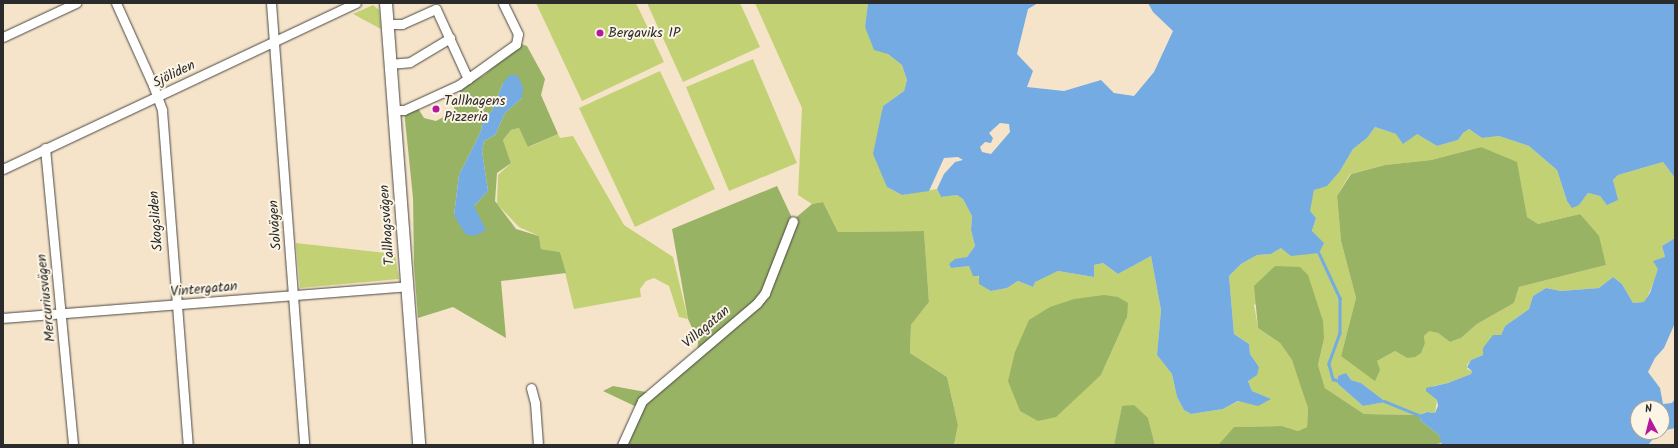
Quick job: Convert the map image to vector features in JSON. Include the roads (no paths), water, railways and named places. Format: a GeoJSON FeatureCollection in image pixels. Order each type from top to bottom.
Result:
{"type":"FeatureCollection","features":[{"type":"Feature","properties":{"kind":"main road","name":"Tallhagsvägen"},"geometry":{"type":"LineString","coordinates":[[386,3],[386,24],[419,445]]}},
{"type":"Feature","properties":{"kind":"street"},"geometry":{"type":"LineString","coordinates":[[3,37],[76,3]]}},
{"type":"Feature","properties":{"kind":"street","name":"Skogsliden"},"geometry":{"type":"LineString","coordinates":[[116,3],[158,97],[162,110],[188,445]]}},
{"type":"Feature","properties":{"kind":"street","name":"Solvägen"},"geometry":{"type":"LineString","coordinates":[[271,3],[295,295],[304,445]]}},
{"type":"Feature","properties":{"kind":"street","name":"Sjöliden"},"geometry":{"type":"LineString","coordinates":[[3,169],[356,3]]}},
{"type":"Feature","properties":{"kind":"street"},"geometry":{"type":"LineString","coordinates":[[393,110],[416,105],[468,79],[516,44],[518,34],[503,3]]}},
{"type":"Feature","properties":{"kind":"street"},"geometry":{"type":"LineString","coordinates":[[386,24],[402,24],[436,8],[468,79]]}},
{"type":"Feature","properties":{"kind":"street"},"geometry":{"type":"LineString","coordinates":[[389,64],[410,62],[450,38]]}},
{"type":"Feature","properties":{"kind":"street","name":"Mercuriusvägen"},"geometry":{"type":"LineString","coordinates":[[45,148],[63,314],[73,445]]}},
{"type":"Feature","properties":{"kind":"street","name":"Villagatan"},"geometry":{"type":"LineString","coordinates":[[622,445],[642,401],[757,303],[765,293],[793,221]]}},
{"type":"Feature","properties":{"kind":"street","name":"Vintergatan"},"geometry":{"type":"LineString","coordinates":[[3,318],[177,306],[406,286]]}},
{"type":"Feature","properties":{"kind":"street"},"geometry":{"type":"LineString","coordinates":[[531,388],[536,403],[538,445]]}},
{"type":"Feature","properties":{"kind":"water"},"geometry":{"type":"Polygon","coordinates":[[[868,3],[1038,3],[1028,9],[1017,54],[1033,71],[1027,87],[1064,91],[1101,80],[1114,93],[1134,96],[1154,72],[1173,31],[1153,12],[1148,3],[1675,3],[1675,178],[1663,162],[1618,175],[1613,180],[1618,200],[1607,205],[1600,196],[1588,193],[1579,205],[1572,208],[1567,201],[1557,170],[1529,146],[1499,136],[1482,138],[1469,129],[1463,133],[1458,140],[1437,146],[1417,134],[1403,144],[1396,134],[1375,127],[1367,138],[1353,149],[1340,171],[1327,186],[1314,190],[1310,211],[1316,218],[1312,231],[1324,243],[1319,253],[1291,256],[1281,248],[1271,254],[1257,255],[1241,264],[1229,276],[1234,334],[1249,344],[1250,354],[1259,367],[1257,375],[1248,381],[1252,391],[1271,399],[1258,406],[1238,401],[1223,409],[1191,414],[1184,410],[1177,397],[1172,374],[1157,355],[1161,310],[1151,256],[1118,274],[1103,263],[1094,265],[1094,277],[1058,271],[1035,282],[1033,287],[1018,281],[1007,288],[991,291],[979,284],[979,276],[973,276],[969,266],[951,268],[949,264],[955,259],[967,257],[975,246],[971,230],[972,216],[963,199],[957,195],[941,197],[937,189],[944,174],[955,162],[963,160],[958,157],[944,158],[929,191],[902,195],[887,187],[873,154],[883,106],[904,91],[907,80],[902,65],[888,54],[874,50],[865,27],[868,3]],[[1000,123],[989,133],[993,138],[991,143],[985,142],[980,147],[982,152],[991,154],[1010,132],[1009,124],[1000,123]]]}},
{"type":"Feature","properties":{"kind":"water"},"geometry":{"type":"Polygon","coordinates":[[[510,75],[517,75],[523,87],[522,98],[505,113],[495,135],[484,141],[482,151],[488,191],[474,206],[486,230],[475,236],[465,234],[454,215],[459,175],[481,131],[483,118],[492,111],[503,83],[510,75]]]}},
{"type":"Feature","properties":{"kind":"water"},"geometry":{"type":"Polygon","coordinates":[[[1675,238],[1675,323],[1664,348],[1655,358],[1648,372],[1660,388],[1662,400],[1630,400],[1630,440],[1652,440],[1648,445],[1442,445],[1439,435],[1421,421],[1419,415],[1427,412],[1435,413],[1438,406],[1437,400],[1426,391],[1426,388],[1448,383],[1471,374],[1472,371],[1467,367],[1471,360],[1483,355],[1483,348],[1493,335],[1501,335],[1505,326],[1529,309],[1533,296],[1546,288],[1561,291],[1599,288],[1613,277],[1622,284],[1633,303],[1644,302],[1650,293],[1658,269],[1653,261],[1665,257],[1662,246],[1675,238]]]}},
{"type":"Feature","properties":{"kind":"water"},"geometry":{"type":"Polygon","coordinates":[[[1346,373],[1351,380],[1361,383],[1386,402],[1363,406],[1338,384],[1338,376],[1346,373]]]}},
{"type":"Feature","properties":{"kind":"water"},"geometry":{"type":"Polygon","coordinates":[[[1675,399],[1675,428],[1670,429],[1670,403],[1675,399]]]}},
{"type":"Feature","properties":{"kind":"waterway"},"geometry":{"type":"LineString","coordinates":[[1319,253],[1340,298],[1340,333],[1329,364],[1333,379],[1339,381]]}},
{"type":"Feature","properties":{"kind":"waterway"},"geometry":{"type":"LineString","coordinates":[[1384,401],[1419,415]]}},
{"type":"Feature","properties":{"kind":"place","name":"Bergaviks IP"},"geometry":{"type":"Point","coordinates":[600,33]}},
{"type":"Feature","properties":{"kind":"place","name":"Tallhagens Pizzeria"},"geometry":{"type":"Point","coordinates":[436,109]}}]}
